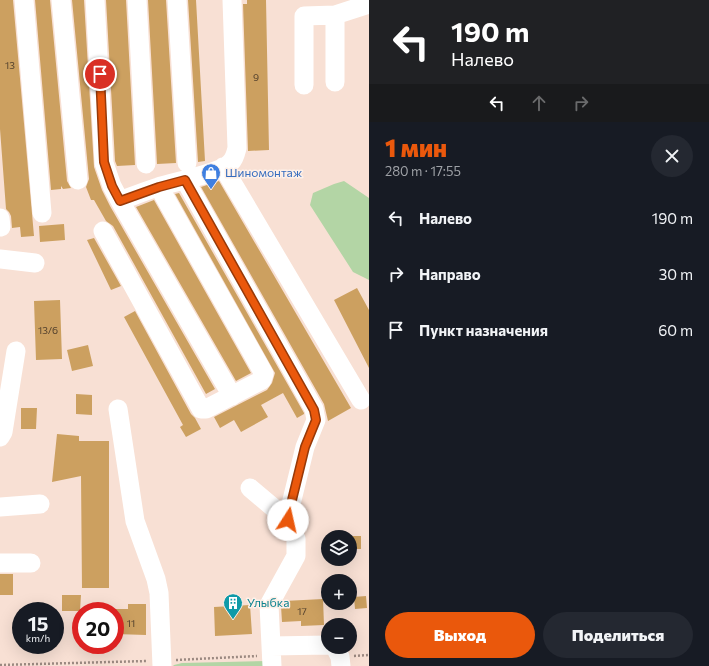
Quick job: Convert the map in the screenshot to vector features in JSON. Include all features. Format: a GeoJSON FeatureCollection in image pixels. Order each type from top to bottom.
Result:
{"type":"FeatureCollection","features":[{"type":"Feature","properties":{"kind":"lane"},"geometry":{"type":"LineString","coordinates":[[24,0],[42,213]]}},
{"type":"Feature","properties":{"kind":"lane"},"geometry":{"type":"LineString","coordinates":[[61,0],[78,180]]}},
{"type":"Feature","properties":{"kind":"lane"},"geometry":{"type":"LineString","coordinates":[[96,0],[104,162],[112,186],[232,396]]}},
{"type":"Feature","properties":{"kind":"lane"},"geometry":{"type":"LineString","coordinates":[[137,0],[146,164]]}},
{"type":"Feature","properties":{"kind":"lane"},"geometry":{"type":"LineString","coordinates":[[178,0],[186,171],[314,410],[316,420],[305,447],[288,520]]}},
{"type":"Feature","properties":{"kind":"lane"},"geometry":{"type":"LineString","coordinates":[[120,201],[159,187],[186,171],[223,168],[231,162],[237,148],[232,0]]}},
{"type":"Feature","properties":{"kind":"lane"},"geometry":{"type":"LineString","coordinates":[[304,85],[304,16],[335,15],[369,4]]}},
{"type":"Feature","properties":{"kind":"lane"},"geometry":{"type":"LineString","coordinates":[[335,15],[335,82]]}},
{"type":"Feature","properties":{"kind":"lane"},"geometry":{"type":"LineString","coordinates":[[223,168],[361,400]]}},
{"type":"Feature","properties":{"kind":"lane"},"geometry":{"type":"LineString","coordinates":[[103,230],[201,409],[206,409],[262,380],[264,374],[159,187]]}},
{"type":"Feature","properties":{"kind":"lane"},"geometry":{"type":"LineString","coordinates":[[0,259],[35,263]]}},
{"type":"Feature","properties":{"kind":"lane"},"geometry":{"type":"LineString","coordinates":[[0,437],[16,351]]}},
{"type":"Feature","properties":{"kind":"lane"},"geometry":{"type":"LineString","coordinates":[[118,409],[135,522],[156,579],[159,592],[162,663]]}},
{"type":"Feature","properties":{"kind":"lane"},"geometry":{"type":"LineString","coordinates":[[250,488],[288,520],[296,539],[296,556],[269,605],[271,656],[336,654]]}},
{"type":"Feature","properties":{"kind":"lane"},"geometry":{"type":"LineString","coordinates":[[0,507],[40,504]]}},
{"type":"Feature","properties":{"kind":"lane"},"geometry":{"type":"LineString","coordinates":[[0,563],[31,562]]}},
{"type":"Feature","properties":{"kind":"path"},"geometry":{"type":"LineString","coordinates":[[336,654],[369,655]]}},
{"type":"Feature","properties":{"kind":"path"},"geometry":{"type":"LineString","coordinates":[[0,665],[162,663],[271,656]]}},
{"type":"Feature","properties":{"kind":"green space"},"geometry":{"type":"Polygon","coordinates":[[[344,181],[369,198],[369,280],[353,272],[310,205],[313,193],[344,181]]]}},
{"type":"Feature","properties":{"kind":"green space"},"geometry":{"type":"Polygon","coordinates":[[[268,661],[268,666],[173,666],[182,663],[268,661]]]}},
{"type":"Feature","properties":{"kind":"building"},"geometry":{"type":"Polygon","coordinates":[[[0,0],[13,0],[34,236],[21,237],[20,227],[12,228],[11,216],[6,209],[0,129],[0,0]]]}},
{"type":"Feature","properties":{"kind":"building"},"geometry":{"type":"Polygon","coordinates":[[[35,0],[50,0],[67,181],[71,188],[63,189],[61,186],[61,189],[51,190],[35,0]]]}},
{"type":"Feature","properties":{"kind":"building"},"geometry":{"type":"Polygon","coordinates":[[[72,0],[84,0],[94,167],[102,190],[110,206],[215,389],[206,394],[113,226],[106,221],[94,200],[91,200],[86,187],[89,179],[72,0]]]}},
{"type":"Feature","properties":{"kind":"building"},"geometry":{"type":"Polygon","coordinates":[[[106,0],[126,0],[135,165],[117,166],[115,161],[106,0]]]}},
{"type":"Feature","properties":{"kind":"building"},"geometry":{"type":"Polygon","coordinates":[[[148,0],[166,0],[176,163],[157,164],[148,0]]]}},
{"type":"Feature","properties":{"kind":"building"},"geometry":{"type":"Polygon","coordinates":[[[188,0],[196,0],[205,161],[198,162],[188,0]]]}},
{"type":"Feature","properties":{"kind":"building"},"geometry":{"type":"Polygon","coordinates":[[[247,0],[266,0],[269,150],[248,151],[243,4],[247,4],[247,0]]]}},
{"type":"Feature","properties":{"kind":"building"},"geometry":{"type":"Polygon","coordinates":[[[219,181],[351,408],[328,421],[324,404],[201,187],[219,181]]]}},
{"type":"Feature","properties":{"kind":"building"},"geometry":{"type":"Polygon","coordinates":[[[179,193],[304,413],[297,418],[283,393],[261,405],[268,417],[241,432],[234,420],[220,428],[214,417],[267,390],[272,383],[275,373],[175,194],[179,193]]]}},
{"type":"Feature","properties":{"kind":"building"},"geometry":{"type":"Polygon","coordinates":[[[154,200],[251,373],[236,381],[136,207],[154,200]]]}},
{"type":"Feature","properties":{"kind":"building"},"geometry":{"type":"Polygon","coordinates":[[[64,224],[65,240],[40,242],[39,226],[64,224]]]}},
{"type":"Feature","properties":{"kind":"building"},"geometry":{"type":"Polygon","coordinates":[[[94,238],[121,286],[111,290],[87,240],[94,238]]]}},
{"type":"Feature","properties":{"kind":"building"},"geometry":{"type":"Polygon","coordinates":[[[357,288],[369,310],[369,368],[334,300],[357,288]]]}},
{"type":"Feature","properties":{"kind":"building"},"geometry":{"type":"Polygon","coordinates":[[[60,300],[62,359],[36,360],[34,301],[60,300]]]}},
{"type":"Feature","properties":{"kind":"building"},"geometry":{"type":"Polygon","coordinates":[[[135,311],[191,414],[201,429],[186,437],[180,427],[183,425],[124,317],[135,311]]]}},
{"type":"Feature","properties":{"kind":"building"},"geometry":{"type":"Polygon","coordinates":[[[88,345],[93,366],[72,371],[67,350],[88,345]]]}},
{"type":"Feature","properties":{"kind":"building"},"geometry":{"type":"Polygon","coordinates":[[[76,394],[92,395],[92,415],[76,414],[76,394]]]}},
{"type":"Feature","properties":{"kind":"building"},"geometry":{"type":"Polygon","coordinates":[[[21,408],[37,408],[36,429],[21,429],[21,408]]]}},
{"type":"Feature","properties":{"kind":"building"},"geometry":{"type":"Polygon","coordinates":[[[57,434],[79,436],[79,441],[109,441],[109,588],[82,588],[81,476],[52,482],[57,434]]]}},
{"type":"Feature","properties":{"kind":"building"},"geometry":{"type":"Polygon","coordinates":[[[357,536],[361,536],[361,549],[357,549],[357,536]]]}},
{"type":"Feature","properties":{"kind":"building"},"geometry":{"type":"Polygon","coordinates":[[[0,574],[13,574],[13,595],[0,595],[0,574]]]}},
{"type":"Feature","properties":{"kind":"building"},"geometry":{"type":"Polygon","coordinates":[[[62,595],[81,595],[81,602],[72,602],[72,611],[64,611],[64,602],[62,602],[62,595]]]}},
{"type":"Feature","properties":{"kind":"building"},"geometry":{"type":"Polygon","coordinates":[[[366,596],[367,608],[357,609],[357,597],[366,596]]]}},
{"type":"Feature","properties":{"kind":"building"},"geometry":{"type":"Polygon","coordinates":[[[321,599],[321,610],[323,610],[324,618],[321,618],[321,625],[301,626],[301,621],[282,622],[281,606],[284,601],[321,599]]]}},
{"type":"Feature","properties":{"kind":"building"},"geometry":{"type":"Polygon","coordinates":[[[128,604],[146,604],[146,635],[124,634],[124,609],[128,609],[128,604]]]}},
{"type":"Feature","properties":{"kind":"building","name":"Улыбка"},"geometry":{"type":"Polygon","coordinates":[[[250,605],[252,634],[215,636],[214,607],[250,605]]]}},
{"type":"Feature","properties":{"kind":"place","name":"Шиномонтаж"},"geometry":{"type":"Point","coordinates":[211,190]}},
{"type":"Feature","properties":{"kind":"place","name":"Улыбка"},"geometry":{"type":"Point","coordinates":[233,620]}},
{"type":"Feature","properties":{"kind":"route"},"geometry":{"type":"LineString","coordinates":[[100,74],[104,162],[112,186],[120,201],[159,187],[185,180],[314,410],[316,420],[305,447],[288,520]]}}]}
